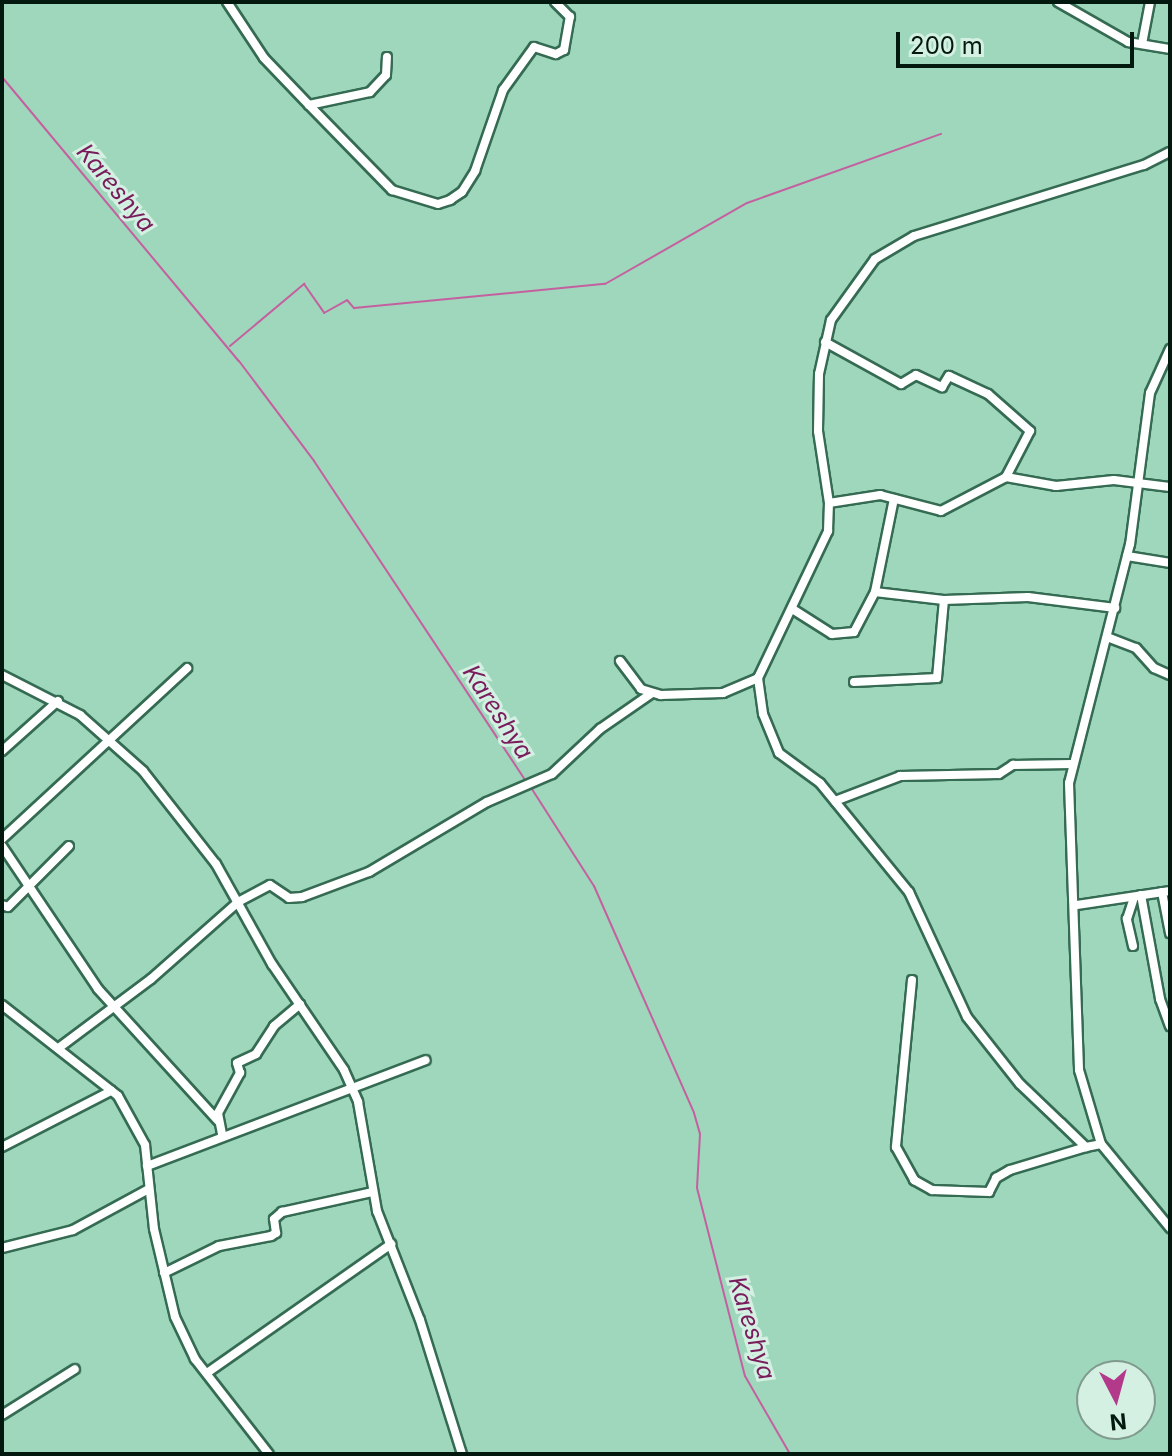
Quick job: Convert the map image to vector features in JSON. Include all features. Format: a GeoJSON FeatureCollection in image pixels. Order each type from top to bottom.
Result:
{"type":"FeatureCollection","features":[{"type":"Feature","properties":{"kind":"street"},"geometry":{"type":"LineString","coordinates":[[227,2],[264,58],[392,190],[438,204],[460,195],[475,171],[503,90],[534,47],[556,54],[564,50],[570,17],[555,2]]}},
{"type":"Feature","properties":{"kind":"street"},"geometry":{"type":"LineString","coordinates":[[1058,2],[1114,35],[1170,49]]}},
{"type":"Feature","properties":{"kind":"street"},"geometry":{"type":"LineString","coordinates":[[1142,44],[1150,2]]}},
{"type":"Feature","properties":{"kind":"street"},"geometry":{"type":"LineString","coordinates":[[309,105],[370,92],[385,78],[387,57]]}},
{"type":"Feature","properties":{"kind":"street"},"geometry":{"type":"LineString","coordinates":[[1086,1147],[1020,1084],[967,1017],[909,892],[835,801],[779,753],[763,714],[758,678],[794,610],[828,531],[829,503],[817,403],[825,342],[837,309],[888,249],[914,236],[1144,165],[1170,152]]}},
{"type":"Feature","properties":{"kind":"street"},"geometry":{"type":"LineString","coordinates":[[825,342],[901,384],[916,375],[942,387],[954,377],[1028,424],[1030,431],[1006,477],[941,511],[875,495],[829,503]]}},
{"type":"Feature","properties":{"kind":"street"},"geometry":{"type":"LineString","coordinates":[[1170,349],[1150,393],[1127,556],[1072,764],[1069,808],[1077,905],[1075,1047],[1101,1144],[1170,1228]]}},
{"type":"Feature","properties":{"kind":"street"},"geometry":{"type":"LineString","coordinates":[[1006,477],[1056,486],[1093,480],[1170,487]]}},
{"type":"Feature","properties":{"kind":"street"},"geometry":{"type":"LineString","coordinates":[[794,610],[802,619],[844,637],[863,620],[875,592],[894,499]]}},
{"type":"Feature","properties":{"kind":"street"},"geometry":{"type":"LineString","coordinates":[[1127,556],[1170,563]]}},
{"type":"Feature","properties":{"kind":"street"},"geometry":{"type":"LineString","coordinates":[[875,592],[944,600],[1028,597],[1115,608]]}},
{"type":"Feature","properties":{"kind":"street"},"geometry":{"type":"LineString","coordinates":[[854,682],[937,678],[944,600]]}},
{"type":"Feature","properties":{"kind":"street"},"geometry":{"type":"LineString","coordinates":[[1107,637],[1136,648],[1154,668],[1170,675]]}},
{"type":"Feature","properties":{"kind":"street"},"geometry":{"type":"LineString","coordinates":[[620,661],[641,689],[652,693],[696,698],[758,678]]}},
{"type":"Feature","properties":{"kind":"street"},"geometry":{"type":"LineString","coordinates":[[2,839],[107,738],[187,668]]}},
{"type":"Feature","properties":{"kind":"street"},"geometry":{"type":"LineString","coordinates":[[2,675],[58,701],[107,738],[173,807],[238,902],[354,1089],[372,1192],[453,1415],[462,1454]]}},
{"type":"Feature","properties":{"kind":"street"},"geometry":{"type":"LineString","coordinates":[[60,1047],[238,902],[270,885],[289,898],[302,897],[369,872],[487,802],[552,774],[600,729],[652,693]]}},
{"type":"Feature","properties":{"kind":"street"},"geometry":{"type":"LineString","coordinates":[[2,751],[58,701]]}},
{"type":"Feature","properties":{"kind":"street"},"geometry":{"type":"LineString","coordinates":[[835,801],[900,776],[999,774],[1013,765],[1072,764]]}},
{"type":"Feature","properties":{"kind":"street"},"geometry":{"type":"LineString","coordinates":[[2,846],[98,989],[116,1004],[167,1070],[218,1121],[222,1134]]}},
{"type":"Feature","properties":{"kind":"street"},"geometry":{"type":"LineString","coordinates":[[2,905],[8,907],[69,846]]}},
{"type":"Feature","properties":{"kind":"street"},"geometry":{"type":"LineString","coordinates":[[1077,905],[1166,891],[1170,933]]}},
{"type":"Feature","properties":{"kind":"street"},"geometry":{"type":"LineString","coordinates":[[1133,946],[1127,924],[1138,895]]}},
{"type":"Feature","properties":{"kind":"street"},"geometry":{"type":"LineString","coordinates":[[1138,895],[1160,999],[1170,1026]]}},
{"type":"Feature","properties":{"kind":"street"},"geometry":{"type":"LineString","coordinates":[[912,980],[896,1147],[914,1180],[932,1190],[989,1192],[996,1178],[1010,1170],[1101,1144]]}},
{"type":"Feature","properties":{"kind":"street"},"geometry":{"type":"LineString","coordinates":[[218,1121],[240,1073],[237,1063],[256,1054],[274,1026],[300,1004]]}},
{"type":"Feature","properties":{"kind":"street"},"geometry":{"type":"LineString","coordinates":[[2,1005],[60,1047],[111,1091],[145,1145],[147,1190],[164,1273],[181,1331],[207,1373],[269,1454]]}},
{"type":"Feature","properties":{"kind":"street"},"geometry":{"type":"LineString","coordinates":[[147,1166],[222,1134],[276,1121],[426,1060]]}},
{"type":"Feature","properties":{"kind":"street"},"geometry":{"type":"LineString","coordinates":[[2,1147],[111,1091]]}},
{"type":"Feature","properties":{"kind":"street"},"geometry":{"type":"LineString","coordinates":[[2,1248],[73,1230],[147,1190]]}},
{"type":"Feature","properties":{"kind":"street"},"geometry":{"type":"LineString","coordinates":[[164,1273],[219,1246],[271,1236],[276,1233],[274,1219],[282,1212],[372,1192]]}},
{"type":"Feature","properties":{"kind":"street"},"geometry":{"type":"LineString","coordinates":[[207,1373],[391,1244]]}},
{"type":"Feature","properties":{"kind":"street"},"geometry":{"type":"LineString","coordinates":[[2,1415],[75,1369]]}},
{"type":"Feature","properties":{"kind":"waterway","name":"Kareshya"},"geometry":{"type":"LineString","coordinates":[[2,77],[239,361],[314,461],[526,781]]}},
{"type":"Feature","properties":{"kind":"waterway"},"geometry":{"type":"LineString","coordinates":[[230,346],[304,284],[324,313],[347,300],[354,308],[605,284],[747,203],[941,134]]}},
{"type":"Feature","properties":{"kind":"waterway","name":"Kareshya"},"geometry":{"type":"LineString","coordinates":[[530,786],[594,886],[694,1113],[700,1134],[697,1188],[745,1376],[790,1454]]}}]}
